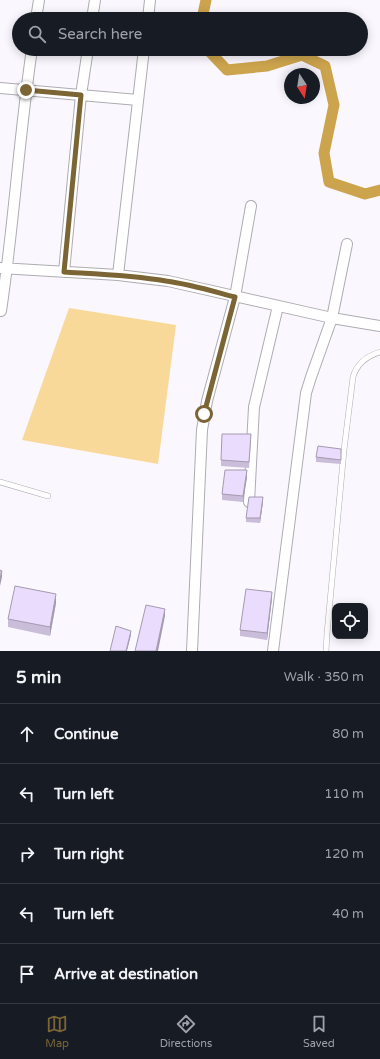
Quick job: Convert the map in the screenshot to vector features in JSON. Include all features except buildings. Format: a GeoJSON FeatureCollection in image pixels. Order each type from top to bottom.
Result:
{"type":"FeatureCollection","features":[{"type":"Feature","properties":{"kind":"street"},"geometry":{"type":"LineString","coordinates":[[37,12],[39,0]]}},
{"type":"Feature","properties":{"kind":"street"},"geometry":{"type":"LineString","coordinates":[[93,12],[95,0]]}},
{"type":"Feature","properties":{"kind":"street"},"geometry":{"type":"LineString","coordinates":[[149,12],[150,0]]}},
{"type":"Feature","properties":{"kind":"street"},"geometry":{"type":"LineString","coordinates":[[1,310],[4,269],[31,56]]}},
{"type":"Feature","properties":{"kind":"street"},"geometry":{"type":"LineString","coordinates":[[64,272],[81,95],[87,56]]}},
{"type":"Feature","properties":{"kind":"street"},"geometry":{"type":"LineString","coordinates":[[118,275],[143,56]]}},
{"type":"Feature","properties":{"kind":"street"},"geometry":{"type":"LineString","coordinates":[[0,88],[138,100]]}},
{"type":"Feature","properties":{"kind":"street"},"geometry":{"type":"LineString","coordinates":[[192,651],[202,430],[207,401],[235,297],[251,206]]}},
{"type":"Feature","properties":{"kind":"street"},"geometry":{"type":"LineString","coordinates":[[273,651],[306,393],[332,318],[347,244]]}},
{"type":"Feature","properties":{"kind":"street"},"geometry":{"type":"LineString","coordinates":[[4,269],[118,275],[168,281],[332,318],[380,326]]}},
{"type":"Feature","properties":{"kind":"street"},"geometry":{"type":"LineString","coordinates":[[249,502],[254,407],[278,306]]}},
{"type":"Feature","properties":{"kind":"lane"},"geometry":{"type":"LineString","coordinates":[[326,651],[344,450],[353,377],[358,365],[368,357],[380,352]]}},
{"type":"Feature","properties":{"kind":"lane"},"geometry":{"type":"LineString","coordinates":[[0,482],[48,496]]}},
{"type":"Feature","properties":{"kind":"shaded area"},"geometry":{"type":"Polygon","coordinates":[[[69,308],[176,325],[158,464],[22,440],[69,308]]]}},
{"type":"Feature","properties":{"kind":"waterway"},"geometry":{"type":"LineString","coordinates":[[203,12],[206,0]]}},
{"type":"Feature","properties":{"kind":"waterway"},"geometry":{"type":"LineString","coordinates":[[214,56],[227,70],[267,66],[299,56]]}},
{"type":"Feature","properties":{"kind":"waterway"},"geometry":{"type":"LineString","coordinates":[[304,56],[325,66],[334,105],[324,153],[329,182],[365,194],[380,190]]}},
{"type":"Feature","properties":{"kind":"route"},"geometry":{"type":"LineString","coordinates":[[26,90],[81,95],[64,272],[149,278],[235,297],[204,414]]}}]}
